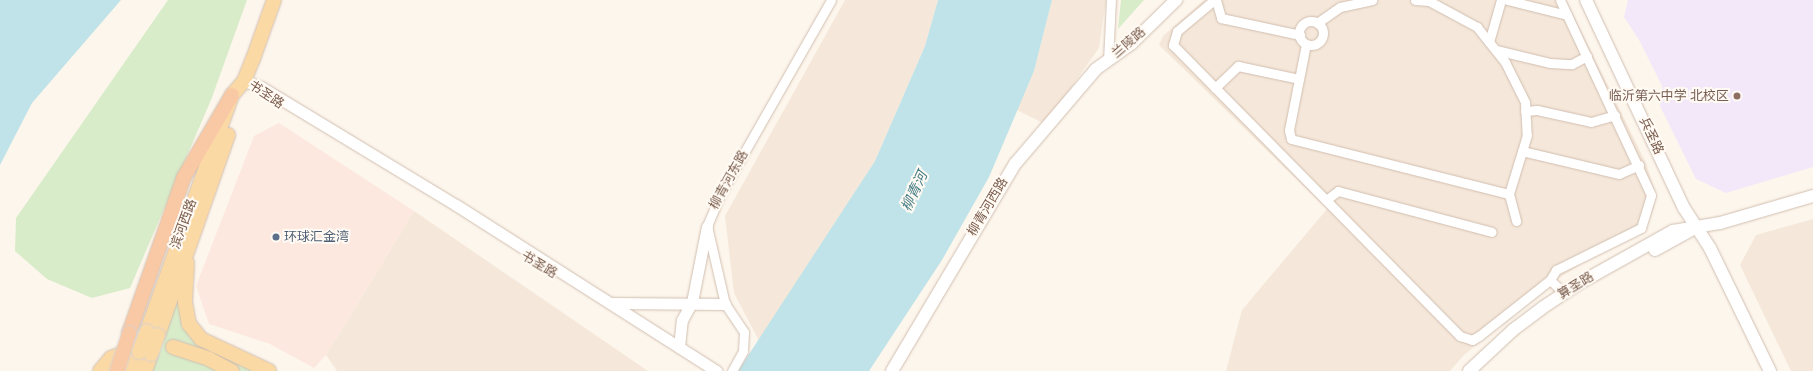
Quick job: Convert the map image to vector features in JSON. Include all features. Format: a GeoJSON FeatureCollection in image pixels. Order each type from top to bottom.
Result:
{"type":"FeatureCollection","features":[{"type":"Feature","properties":{"kind":"highway"},"geometry":{"type":"LineString","coordinates":[[117,371],[184,177],[232,95]]}},
{"type":"Feature","properties":{"kind":"main road","name":"滨河西路"},"geometry":{"type":"LineString","coordinates":[[153,333],[232,95],[244,81],[245,54],[264,0]]}},
{"type":"Feature","properties":{"kind":"main road","name":"滨河西路"},"geometry":{"type":"LineString","coordinates":[[135,370],[139,353],[153,333],[187,247],[240,100],[244,81],[274,0]]}},
{"type":"Feature","properties":{"kind":"main road","name":"兰陵路"},"geometry":{"type":"LineString","coordinates":[[1108,61],[1126,38],[1164,0]]}},
{"type":"Feature","properties":{"kind":"main road","name":"兰陵路"},"geometry":{"type":"LineString","coordinates":[[1108,61],[1132,43],[1176,0]]}},
{"type":"Feature","properties":{"kind":"main road","name":"兵圣路"},"geometry":{"type":"LineString","coordinates":[[1586,0],[1684,208],[1697,227],[1770,371]]}},
{"type":"Feature","properties":{"kind":"main road","name":"兵圣路"},"geometry":{"type":"LineString","coordinates":[[1593,0],[1684,190],[1697,227],[1703,250],[1763,371]]}},
{"type":"Feature","properties":{"kind":"main road","name":"柳青河西路"},"geometry":{"type":"LineString","coordinates":[[892,371],[1007,175],[1096,69],[1108,61]]}},
{"type":"Feature","properties":{"kind":"main road","name":"柳青河西路"},"geometry":{"type":"LineString","coordinates":[[901,371],[1014,179],[1101,74],[1108,61]]}},
{"type":"Feature","properties":{"kind":"main road","name":"算圣路"},"geometry":{"type":"LineString","coordinates":[[1480,371],[1517,336],[1582,290],[1697,227],[1744,207],[1813,188]]}},
{"type":"Feature","properties":{"kind":"main road","name":"算圣路"},"geometry":{"type":"LineString","coordinates":[[1469,371],[1512,330],[1564,293],[1673,231],[1697,227],[1813,196]]}},
{"type":"Feature","properties":{"kind":"main road"},"geometry":{"type":"LineString","coordinates":[[187,247],[185,302],[189,324],[201,339],[269,371]]}},
{"type":"Feature","properties":{"kind":"main road"},"geometry":{"type":"LineString","coordinates":[[173,347],[209,359],[232,371]]}},
{"type":"Feature","properties":{"kind":"main road"},"geometry":{"type":"LineString","coordinates":[[100,371],[111,358],[139,353]]}},
{"type":"Feature","properties":{"kind":"street","name":"柳青河东路"},"geometry":{"type":"LineString","coordinates":[[732,371],[742,351],[744,332],[725,304],[707,226],[721,193],[831,0]]}},
{"type":"Feature","properties":{"kind":"street","name":"柳青河西路"},"geometry":{"type":"LineString","coordinates":[[1108,61],[1111,0]]}},
{"type":"Feature","properties":{"kind":"street"},"geometry":{"type":"LineString","coordinates":[[1509,194],[1291,139],[1289,130],[1306,44],[1300,35],[1221,18],[1215,0],[1177,31],[1173,45],[1460,336],[1472,340],[1550,280],[1556,270],[1641,228],[1651,195],[1639,165],[1560,0]]}},
{"type":"Feature","properties":{"kind":"street"},"geometry":{"type":"LineString","coordinates":[[1300,35],[1304,24],[1317,23],[1340,7],[1372,0]]}},
{"type":"Feature","properties":{"kind":"street"},"geometry":{"type":"LineString","coordinates":[[1415,0],[1429,1],[1477,27],[1496,50],[1518,89],[1525,111],[1526,135],[1509,194],[1516,221]]}},
{"type":"Feature","properties":{"kind":"street"},"geometry":{"type":"LineString","coordinates":[[1489,42],[1501,0]]}},
{"type":"Feature","properties":{"kind":"street"},"geometry":{"type":"LineString","coordinates":[[1507,0],[1567,16]]}},
{"type":"Feature","properties":{"kind":"street"},"geometry":{"type":"LineString","coordinates":[[1306,44],[1314,45],[1321,40],[1323,31],[1317,23]]}},
{"type":"Feature","properties":{"kind":"street"},"geometry":{"type":"LineString","coordinates":[[1496,50],[1550,63],[1572,64],[1587,56]]}},
{"type":"Feature","properties":{"kind":"street"},"geometry":{"type":"LineString","coordinates":[[1215,88],[1238,66],[1299,79]]}},
{"type":"Feature","properties":{"kind":"street","name":"书圣路"},"geometry":{"type":"LineString","coordinates":[[244,81],[261,87],[444,197],[611,303],[684,352]]}},
{"type":"Feature","properties":{"kind":"street","name":"书圣路"},"geometry":{"type":"LineString","coordinates":[[244,81],[684,352]]}},
{"type":"Feature","properties":{"kind":"street"},"geometry":{"type":"LineString","coordinates":[[1525,111],[1537,110],[1590,122],[1615,115]]}},
{"type":"Feature","properties":{"kind":"street"},"geometry":{"type":"LineString","coordinates":[[1522,151],[1619,174],[1639,165]]}},
{"type":"Feature","properties":{"kind":"street"},"geometry":{"type":"LineString","coordinates":[[1326,200],[1338,191],[1492,232]]}},
{"type":"Feature","properties":{"kind":"street"},"geometry":{"type":"LineString","coordinates":[[707,226],[692,302],[682,320],[684,352],[707,371]]}},
{"type":"Feature","properties":{"kind":"street"},"geometry":{"type":"LineString","coordinates":[[1550,280],[1564,293]]}},
{"type":"Feature","properties":{"kind":"street"},"geometry":{"type":"LineString","coordinates":[[611,303],[692,302],[725,304]]}},
{"type":"Feature","properties":{"kind":"street"},"geometry":{"type":"LineString","coordinates":[[684,352],[717,371]]}},
{"type":"Feature","properties":{"kind":"shaded area"},"geometry":{"type":"Polygon","coordinates":[[[845,0],[938,0],[925,46],[875,161],[759,341],[734,293],[725,216],[845,0]]]}},
{"type":"Feature","properties":{"kind":"shaded area"},"geometry":{"type":"Polygon","coordinates":[[[1052,0],[1106,0],[1099,48],[1045,124],[1017,110],[1034,71],[1052,0]]]}},
{"type":"Feature","properties":{"kind":"shaded area"},"geometry":{"type":"Polygon","coordinates":[[[1204,0],[1566,0],[1646,163],[1655,191],[1654,207],[1645,229],[1618,241],[1554,281],[1464,355],[1450,371],[1226,371],[1242,310],[1327,209],[1159,45],[1163,36],[1204,0]]]}},
{"type":"Feature","properties":{"kind":"shaded area","name":"临沂第六中学 北校区"},"geometry":{"type":"Polygon","coordinates":[[[1628,0],[1813,0],[1813,167],[1726,193],[1696,179],[1660,106],[1662,86],[1639,40],[1624,17],[1628,0]]]}},
{"type":"Feature","properties":{"kind":"shaded area"},"geometry":{"type":"Polygon","coordinates":[[[279,123],[414,211],[326,355],[314,368],[270,344],[209,324],[196,286],[254,136],[279,123]]]}},
{"type":"Feature","properties":{"kind":"shaded area"},"geometry":{"type":"Polygon","coordinates":[[[414,211],[648,371],[337,371],[326,355],[414,211]]]}},
{"type":"Feature","properties":{"kind":"shaded area"},"geometry":{"type":"Polygon","coordinates":[[[1813,219],[1813,371],[1791,371],[1740,265],[1756,235],[1813,219]]]}},
{"type":"Feature","properties":{"kind":"green space"},"geometry":{"type":"Polygon","coordinates":[[[168,0],[247,0],[211,100],[130,288],[92,298],[47,279],[15,251],[16,218],[168,0]]]}},
{"type":"Feature","properties":{"kind":"green space"},"geometry":{"type":"Polygon","coordinates":[[[1121,0],[1144,0],[1118,29],[1121,0]]]}},
{"type":"Feature","properties":{"kind":"green space"},"geometry":{"type":"Polygon","coordinates":[[[181,283],[197,334],[278,371],[152,371],[181,283]]]}},
{"type":"Feature","properties":{"kind":"water"},"geometry":{"type":"Polygon","coordinates":[[[0,0],[121,0],[32,103],[0,165],[0,0]]]}},
{"type":"Feature","properties":{"kind":"water","name":"柳青河"},"geometry":{"type":"Polygon","coordinates":[[[938,0],[1052,0],[1034,71],[989,177],[942,260],[869,371],[738,371],[875,161],[925,46],[938,0]]]}},
{"type":"Feature","properties":{"kind":"place","name":"临沂第六中学 北校区"},"geometry":{"type":"Point","coordinates":[1737,96]}},
{"type":"Feature","properties":{"kind":"place","name":"环球汇金湾"},"geometry":{"type":"Point","coordinates":[276,237]}}]}
